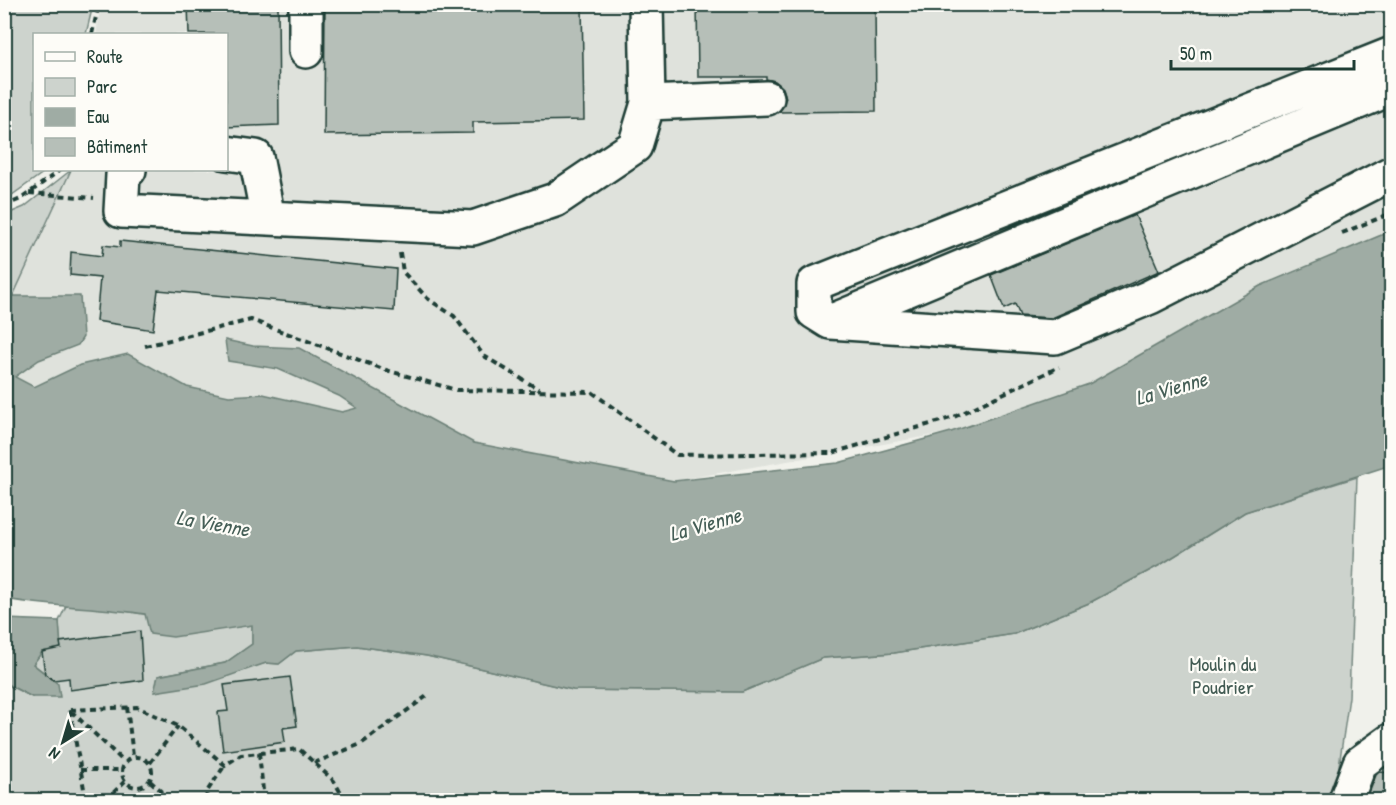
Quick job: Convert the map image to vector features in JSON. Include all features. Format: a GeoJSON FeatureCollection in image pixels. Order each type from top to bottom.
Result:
{"type":"FeatureCollection","features":[{"type":"Feature","properties":{"kind":"lane"},"geometry":{"type":"LineString","coordinates":[[306,4],[306,51]]}},
{"type":"Feature","properties":{"kind":"lane"},"geometry":{"type":"LineString","coordinates":[[128,171],[123,174],[121,211],[473,228],[555,200],[635,146],[648,103],[646,4]]}},
{"type":"Feature","properties":{"kind":"lane"},"geometry":{"type":"LineString","coordinates":[[1392,54],[814,284],[814,312],[830,322],[1055,337],[1150,297],[1392,173]]}},
{"type":"Feature","properties":{"kind":"lane"},"geometry":{"type":"LineString","coordinates":[[830,322],[1392,88]]}},
{"type":"Feature","properties":{"kind":"lane"},"geometry":{"type":"LineString","coordinates":[[648,103],[767,98]]}},
{"type":"Feature","properties":{"kind":"lane"},"geometry":{"type":"LineString","coordinates":[[228,153],[256,157],[268,218]]}},
{"type":"Feature","properties":{"kind":"lane"},"geometry":{"type":"LineString","coordinates":[[1346,801],[1360,763],[1392,740]]}},
{"type":"Feature","properties":{"kind":"path"},"geometry":{"type":"LineString","coordinates":[[92,33],[99,4]]}},
{"type":"Feature","properties":{"kind":"path"},"geometry":{"type":"LineString","coordinates":[[4,206],[29,193],[59,171]]}},
{"type":"Feature","properties":{"kind":"path"},"geometry":{"type":"LineString","coordinates":[[29,193],[73,195],[122,203]]}},
{"type":"Feature","properties":{"kind":"path"},"geometry":{"type":"LineString","coordinates":[[1340,234],[1392,213]]}},
{"type":"Feature","properties":{"kind":"path"},"geometry":{"type":"LineString","coordinates":[[395,224],[403,273],[428,299],[454,316],[484,356],[540,391]]}},
{"type":"Feature","properties":{"kind":"path"},"geometry":{"type":"LineString","coordinates":[[145,346],[251,320],[386,370],[456,390],[592,392],[677,455],[832,453],[954,417],[1061,366]]}},
{"type":"Feature","properties":{"kind":"path"},"geometry":{"type":"LineString","coordinates":[[314,763],[361,744],[427,696]]}},
{"type":"Feature","properties":{"kind":"path"},"geometry":{"type":"LineString","coordinates":[[127,707],[133,756]]}},
{"type":"Feature","properties":{"kind":"path"},"geometry":{"type":"LineString","coordinates":[[70,710],[137,707],[178,726],[225,765]]}},
{"type":"Feature","properties":{"kind":"path"},"geometry":{"type":"LineString","coordinates":[[70,710],[124,762]]}},
{"type":"Feature","properties":{"kind":"path"},"geometry":{"type":"LineString","coordinates":[[70,710],[86,801]]}},
{"type":"Feature","properties":{"kind":"path"},"geometry":{"type":"LineString","coordinates":[[150,763],[178,726]]}},
{"type":"Feature","properties":{"kind":"path"},"geometry":{"type":"LineString","coordinates":[[205,801],[208,790],[225,765],[241,755],[299,749],[334,781],[345,801]]}},
{"type":"Feature","properties":{"kind":"path"},"geometry":{"type":"LineString","coordinates":[[259,753],[264,801]]}},
{"type":"Feature","properties":{"kind":"path"},"geometry":{"type":"LineString","coordinates":[[133,756],[150,763],[154,771],[150,782],[142,787],[133,788],[125,781],[122,770],[124,762],[133,756]]}},
{"type":"Feature","properties":{"kind":"path"},"geometry":{"type":"LineString","coordinates":[[81,770],[122,770]]}},
{"type":"Feature","properties":{"kind":"path"},"geometry":{"type":"LineString","coordinates":[[106,801],[125,781]]}},
{"type":"Feature","properties":{"kind":"path"},"geometry":{"type":"LineString","coordinates":[[150,782],[172,801]]}},
{"type":"Feature","properties":{"kind":"path"},"geometry":{"type":"LineString","coordinates":[[341,794],[357,801]]}},
{"type":"Feature","properties":{"kind":"shaded area"},"geometry":{"type":"Polygon","coordinates":[[[101,5],[1391,5],[1391,231],[1260,286],[1089,384],[951,432],[674,481],[474,443],[298,348],[253,346],[226,340],[229,361],[277,369],[339,396],[358,408],[342,412],[263,394],[229,396],[187,387],[128,354],[80,365],[34,387],[15,377],[39,360],[78,345],[80,296],[13,296],[71,171],[228,171],[228,33],[96,33],[101,5]]]}},
{"type":"Feature","properties":{"kind":"green space"},"geometry":{"type":"Polygon","coordinates":[[[5,4],[93,5],[86,33],[33,33],[33,171],[46,171],[5,200],[5,4]]]}},
{"type":"Feature","properties":{"kind":"green space"},"geometry":{"type":"Polygon","coordinates":[[[71,171],[13,296],[5,296],[5,215],[24,207],[71,171]]]}},
{"type":"Feature","properties":{"kind":"green space","name":"Moulin du Poudrier"},"geometry":{"type":"Polygon","coordinates":[[[1357,477],[1349,697],[1334,800],[5,800],[4,683],[32,697],[54,680],[33,664],[42,652],[60,642],[59,621],[66,606],[106,608],[228,628],[252,625],[252,644],[225,663],[158,676],[155,692],[266,663],[279,664],[296,651],[357,646],[427,656],[573,690],[742,692],[823,658],[894,653],[1014,634],[1089,603],[1160,565],[1245,512],[1357,477]]]}},
{"type":"Feature","properties":{"kind":"water","name":"La Vienne"},"geometry":{"type":"Polygon","coordinates":[[[1391,231],[1391,465],[1245,512],[1160,565],[1089,603],[1014,634],[894,653],[823,658],[742,692],[573,690],[427,656],[357,646],[296,651],[279,664],[266,663],[206,684],[154,692],[158,676],[225,663],[252,644],[252,625],[173,637],[150,634],[145,614],[5,599],[5,296],[80,296],[83,337],[78,345],[39,360],[15,377],[34,387],[80,365],[128,354],[187,387],[229,396],[263,394],[342,412],[357,408],[339,396],[278,369],[228,361],[225,340],[253,346],[299,348],[474,443],[674,481],[838,463],[951,432],[1089,384],[1260,286],[1391,231]]]}},
{"type":"Feature","properties":{"kind":"water"},"geometry":{"type":"Polygon","coordinates":[[[5,619],[59,621],[61,648],[42,652],[33,664],[58,684],[60,697],[32,697],[5,683],[5,619]]]}},
{"type":"Feature","properties":{"kind":"building"},"geometry":{"type":"Polygon","coordinates":[[[188,4],[278,4],[279,125],[228,127],[228,33],[189,33],[188,4]]]}},
{"type":"Feature","properties":{"kind":"building"},"geometry":{"type":"Polygon","coordinates":[[[325,4],[582,4],[584,120],[473,122],[473,133],[324,135],[325,4]]]}},
{"type":"Feature","properties":{"kind":"building"},"geometry":{"type":"Polygon","coordinates":[[[697,4],[875,4],[876,111],[779,112],[786,98],[783,88],[766,77],[698,77],[697,4]]]}},
{"type":"Feature","properties":{"kind":"building"},"geometry":{"type":"Polygon","coordinates":[[[1135,215],[1159,271],[1052,318],[1020,316],[1015,304],[1004,309],[991,275],[1135,215]]]}},
{"type":"Feature","properties":{"kind":"building"},"geometry":{"type":"Polygon","coordinates":[[[120,241],[396,269],[394,311],[158,290],[153,330],[96,321],[100,278],[70,275],[71,252],[102,256],[103,245],[120,247],[120,241]]]}},
{"type":"Feature","properties":{"kind":"building"},"geometry":{"type":"Polygon","coordinates":[[[140,631],[143,680],[70,690],[69,678],[54,680],[45,674],[42,652],[61,648],[60,642],[140,631]]]}},
{"type":"Feature","properties":{"kind":"building"},"geometry":{"type":"Polygon","coordinates":[[[290,677],[297,726],[283,728],[285,742],[223,751],[218,712],[228,711],[224,685],[290,677]]]}},
{"type":"Feature","properties":{"kind":"building"},"geometry":{"type":"Polygon","coordinates":[[[1379,772],[1392,773],[1392,801],[1366,801],[1376,775],[1379,772]]]}}]}
